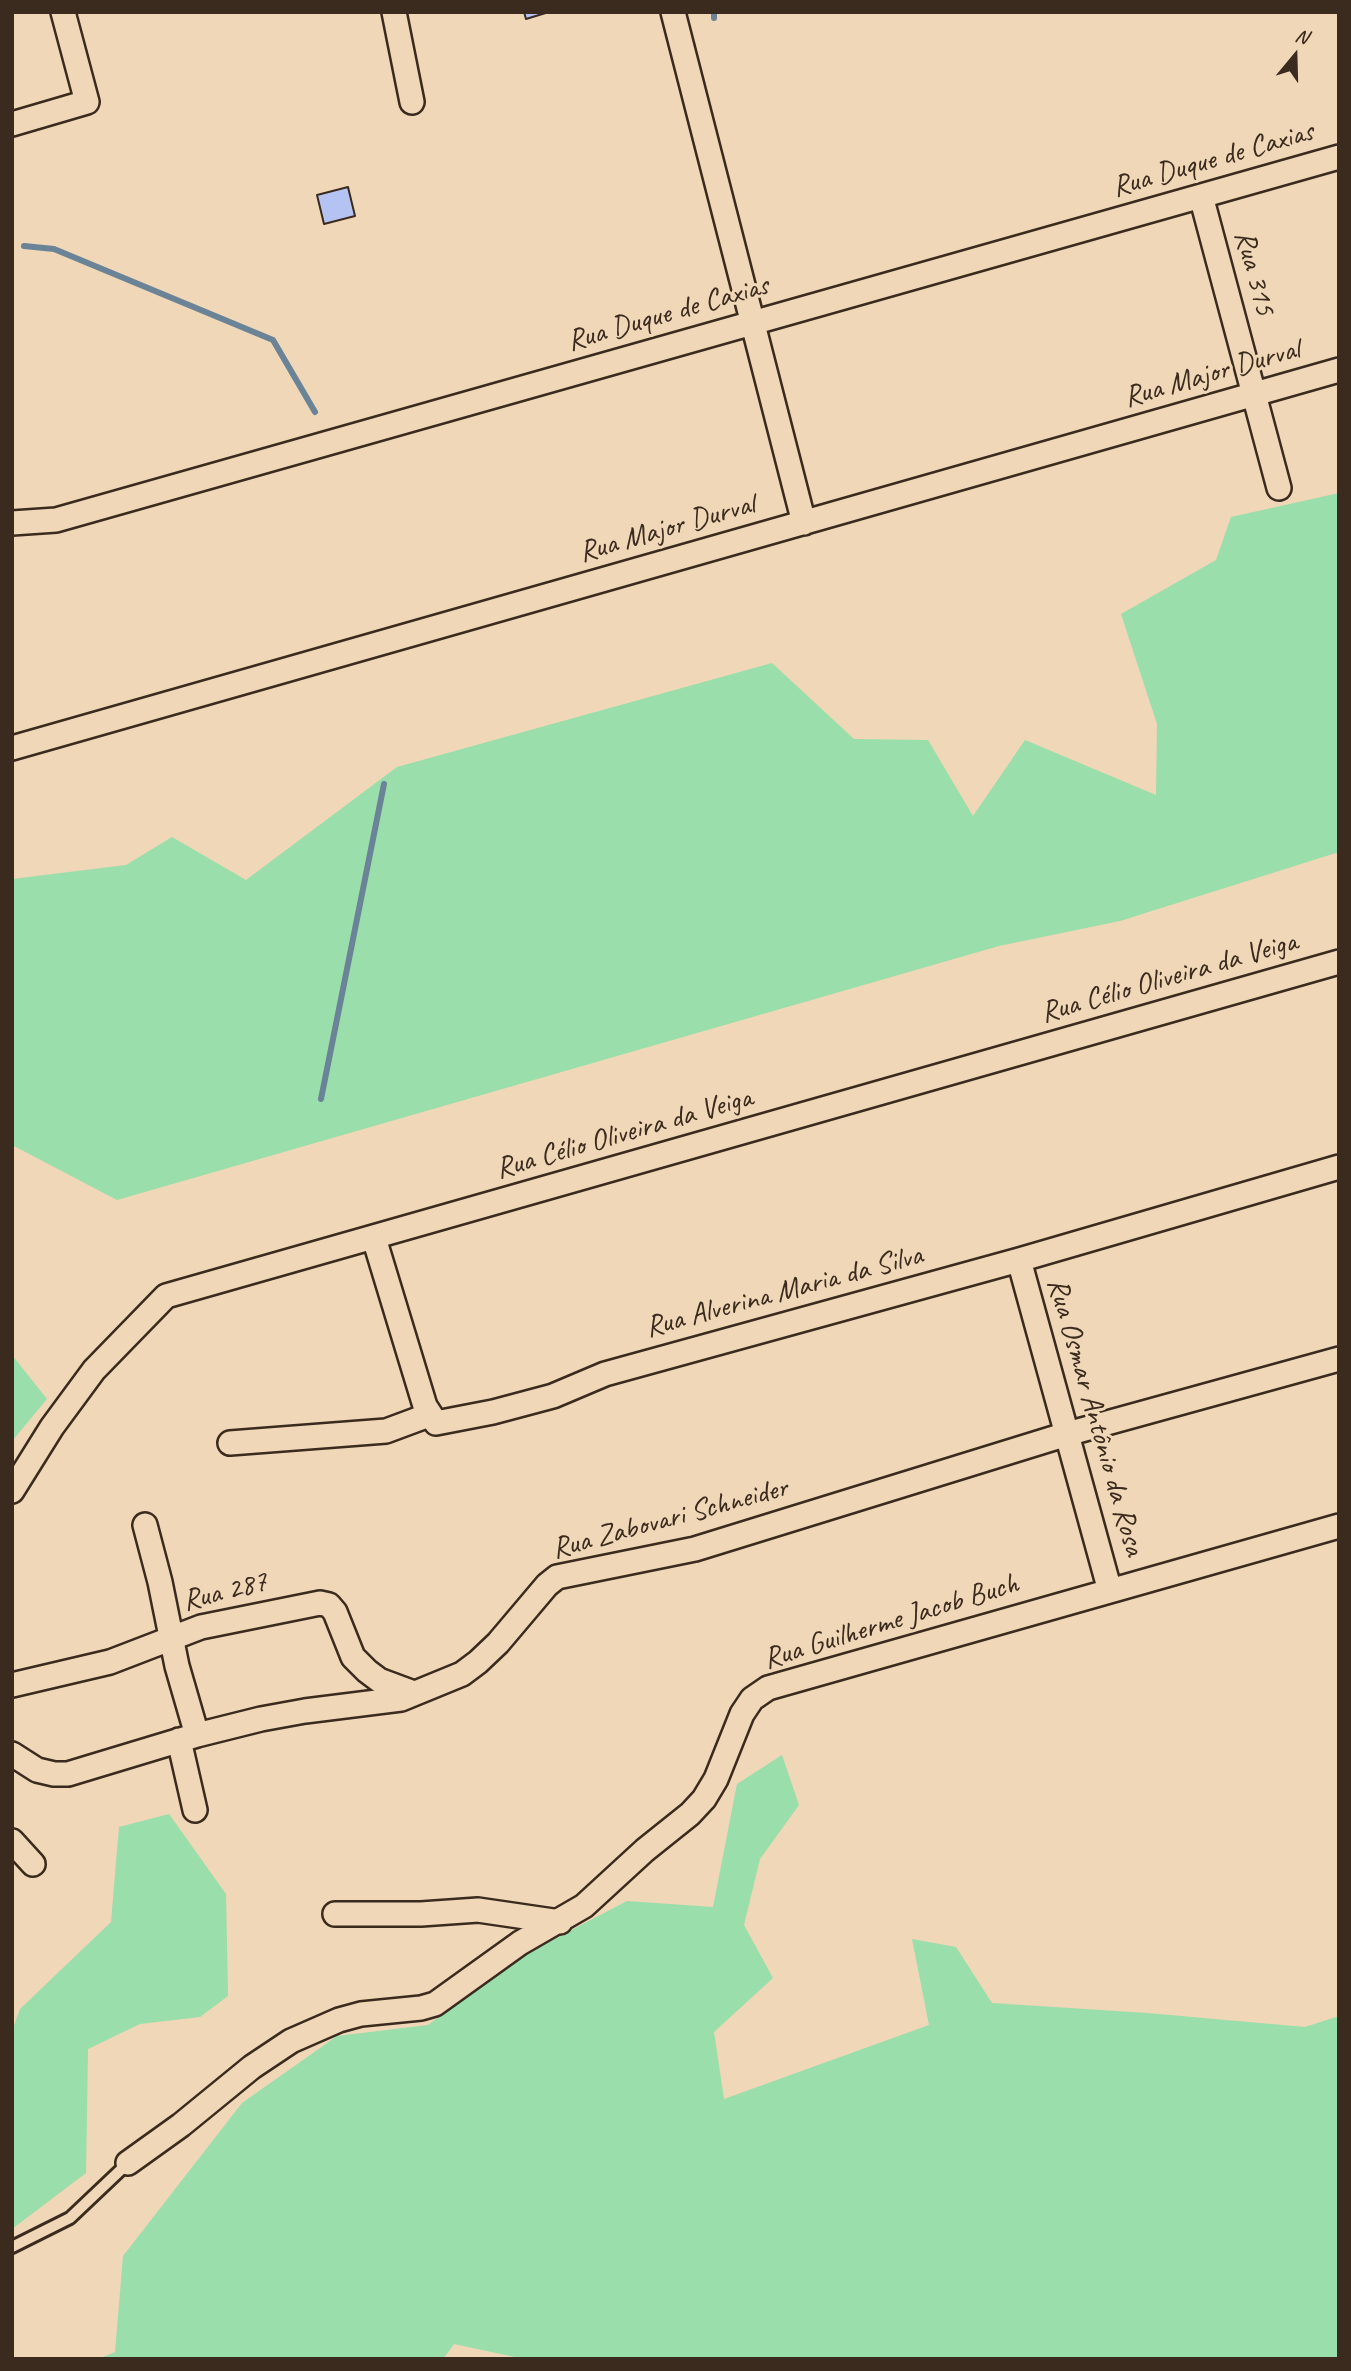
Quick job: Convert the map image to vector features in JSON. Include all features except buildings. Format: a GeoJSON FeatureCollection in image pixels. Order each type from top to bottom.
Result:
{"type":"FeatureCollection","features":[{"type":"Feature","properties":{"kind":"street"},"geometry":{"type":"LineString","coordinates":[[12,124],[87,102],[63,12]]}},
{"type":"Feature","properties":{"kind":"street"},"geometry":{"type":"LineString","coordinates":[[394,12],[412,102]]}},
{"type":"Feature","properties":{"kind":"street"},"geometry":{"type":"LineString","coordinates":[[673,12],[804,523]]}},
{"type":"Feature","properties":{"kind":"street","name":"Rua Duque de Caxias"},"geometry":{"type":"LineString","coordinates":[[12,523],[56,520],[1339,157]]}},
{"type":"Feature","properties":{"kind":"street","name":"Rua 315"},"geometry":{"type":"LineString","coordinates":[[1201,196],[1279,488]]}},
{"type":"Feature","properties":{"kind":"street","name":"Rua Major Durval"},"geometry":{"type":"LineString","coordinates":[[12,748],[1339,370]]}},
{"type":"Feature","properties":{"kind":"street","name":"Rua Célio Oliveira da Veiga"},"geometry":{"type":"LineString","coordinates":[[12,1491],[52,1427],[94,1370],[166,1296],[1339,962]]}},
{"type":"Feature","properties":{"kind":"street","name":"Rua Alverina Maria da Silva"},"geometry":{"type":"LineString","coordinates":[[429,1415],[436,1423],[553,1396],[605,1374],[1018,1260],[1339,1167]]}},
{"type":"Feature","properties":{"kind":"street"},"geometry":{"type":"LineString","coordinates":[[230,1443],[386,1432],[429,1415],[374,1238]]}},
{"type":"Feature","properties":{"kind":"street","name":"Rua Osmar Antônio da Rosa"},"geometry":{"type":"LineString","coordinates":[[1018,1260],[1110,1591]]}},
{"type":"Feature","properties":{"kind":"street","name":"Rua Zabovari Schneider"},"geometry":{"type":"LineString","coordinates":[[12,1754],[37,1770],[68,1774],[188,1738],[285,1714],[401,1699],[462,1674],[478,1662],[557,1577],[695,1549],[1067,1434],[1339,1359]]}},
{"type":"Feature","properties":{"kind":"street"},"geometry":{"type":"LineString","coordinates":[[145,1525],[172,1637],[188,1738],[195,1810]]}},
{"type":"Feature","properties":{"kind":"street","name":"Rua Guilherme Jacob Buch"},"geometry":{"type":"LineString","coordinates":[[128,2163],[291,2040],[361,2014],[435,2004],[520,1943],[584,1906],[704,1799],[716,1779],[742,1714],[752,1699],[768,1688],[1339,1526]]}},
{"type":"Feature","properties":{"kind":"street","name":"Rua 287"},"geometry":{"type":"LineString","coordinates":[[12,1685],[110,1662],[172,1637],[225,1621],[306,1604],[329,1605],[335,1612],[353,1657],[379,1680],[414,1693]]}},
{"type":"Feature","properties":{"kind":"street"},"geometry":{"type":"LineString","coordinates":[[12,1841],[33,1864]]}},
{"type":"Feature","properties":{"kind":"street"},"geometry":{"type":"LineString","coordinates":[[335,1913],[421,1914],[478,1910],[560,1922]]}},
{"type":"Feature","properties":{"kind":"lane"},"geometry":{"type":"LineString","coordinates":[[12,2248],[70,2218],[128,2163]]}},
{"type":"Feature","properties":{"kind":"green space"},"geometry":{"type":"Polygon","coordinates":[[[1339,493],[1339,852],[1120,921],[999,946],[117,1200],[12,1145],[12,879],[126,865],[172,837],[246,880],[397,767],[772,663],[854,739],[928,740],[973,816],[1025,740],[1156,795],[1157,724],[1121,614],[1216,560],[1231,517],[1339,493]]]}},
{"type":"Feature","properties":{"kind":"green space"},"geometry":{"type":"Polygon","coordinates":[[[12,1355],[47,1399],[12,1441],[12,1355]]]}},
{"type":"Feature","properties":{"kind":"green space"},"geometry":{"type":"Polygon","coordinates":[[[782,1755],[799,1805],[760,1859],[744,1925],[773,1978],[714,2032],[724,2099],[929,2025],[912,1939],[956,1947],[992,2003],[1305,2027],[1339,2016],[1339,2359],[524,2359],[454,2344],[443,2359],[98,2359],[115,2352],[123,2256],[242,2103],[337,2036],[428,2025],[514,1960],[627,1901],[713,1907],[737,1784],[782,1755]]]}},
{"type":"Feature","properties":{"kind":"green space"},"geometry":{"type":"Polygon","coordinates":[[[169,1814],[226,1894],[228,1996],[200,2017],[140,2024],[88,2049],[86,2173],[12,2229],[12,2031],[20,2009],[111,1922],[119,1827],[169,1814]]]}},
{"type":"Feature","properties":{"kind":"waterway"},"geometry":{"type":"LineString","coordinates":[[714,12],[714,18]]}},
{"type":"Feature","properties":{"kind":"waterway"},"geometry":{"type":"LineString","coordinates":[[24,246],[54,249],[273,340],[315,412]]}},
{"type":"Feature","properties":{"kind":"waterway"},"geometry":{"type":"LineString","coordinates":[[321,1099],[384,784]]}}]}
